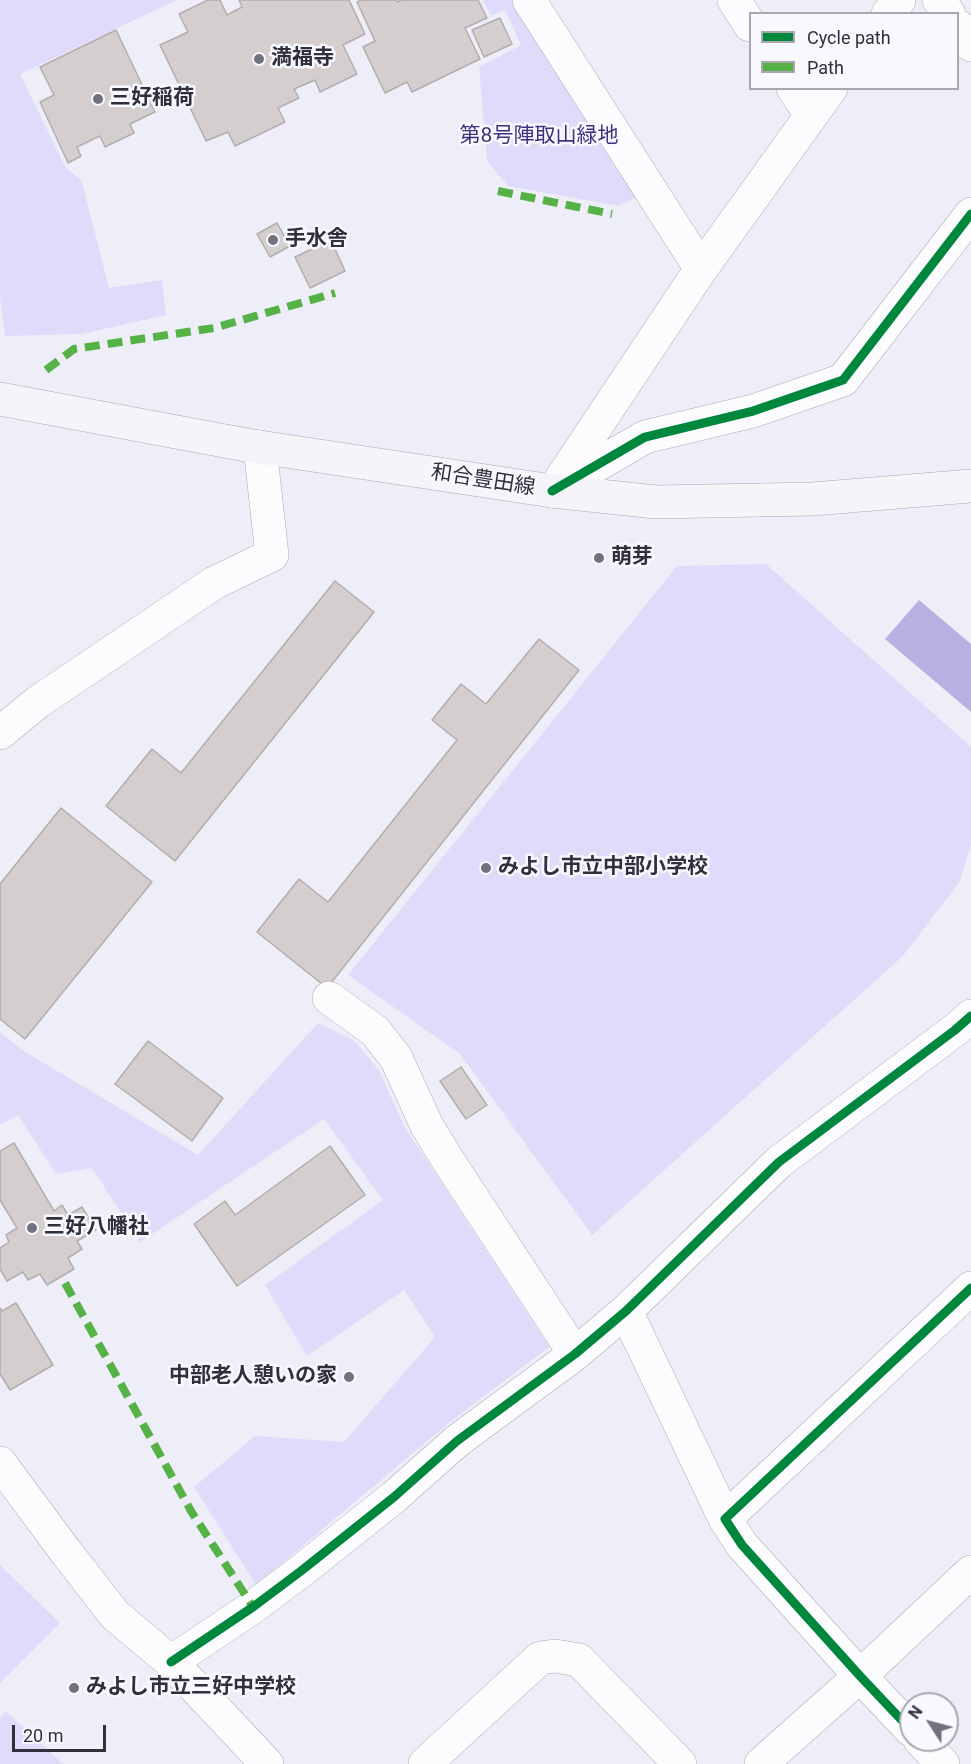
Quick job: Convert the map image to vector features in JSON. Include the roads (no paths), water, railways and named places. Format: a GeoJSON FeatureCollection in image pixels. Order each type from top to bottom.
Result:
{"type":"FeatureCollection","features":[{"type":"Feature","properties":{"kind":"main road","name":"和合豊田線"},"geometry":{"type":"LineString","coordinates":[[0,399],[260,447],[552,492],[656,502],[813,498],[971,486]]}},
{"type":"Feature","properties":{"kind":"street"},"geometry":{"type":"LineString","coordinates":[[734,0],[749,23]]}},
{"type":"Feature","properties":{"kind":"street"},"geometry":{"type":"LineString","coordinates":[[890,12],[899,0]]}},
{"type":"Feature","properties":{"kind":"street"},"geometry":{"type":"LineString","coordinates":[[539,4],[701,268]]}},
{"type":"Feature","properties":{"kind":"street"},"geometry":{"type":"LineString","coordinates":[[959,29],[971,45]]}},
{"type":"Feature","properties":{"kind":"street"},"geometry":{"type":"LineString","coordinates":[[552,492],[701,268],[802,102],[827,90]]}},
{"type":"Feature","properties":{"kind":"street"},"geometry":{"type":"LineString","coordinates":[[552,492],[645,437],[753,411],[843,380],[971,214]]}},
{"type":"Feature","properties":{"kind":"street"},"geometry":{"type":"LineString","coordinates":[[0,733],[38,702],[214,583],[272,555],[260,447]]}},
{"type":"Feature","properties":{"kind":"street"},"geometry":{"type":"LineString","coordinates":[[329,998],[375,1031],[396,1058],[427,1126],[442,1151],[575,1354]]}},
{"type":"Feature","properties":{"kind":"street"},"geometry":{"type":"LineString","coordinates":[[171,1662],[253,1607],[301,1571],[394,1497],[457,1441],[575,1354],[626,1311],[779,1162],[966,1032]]}},
{"type":"Feature","properties":{"kind":"street"},"geometry":{"type":"LineString","coordinates":[[725,1519],[971,1288]]}},
{"type":"Feature","properties":{"kind":"street"},"geometry":{"type":"LineString","coordinates":[[626,1311],[725,1519],[742,1545],[899,1717]]}},
{"type":"Feature","properties":{"kind":"street"},"geometry":{"type":"LineString","coordinates":[[0,1463],[116,1615],[171,1662],[267,1764]]}},
{"type":"Feature","properties":{"kind":"street"},"geometry":{"type":"LineString","coordinates":[[760,1764],[860,1676],[971,1572]]}},
{"type":"Feature","properties":{"kind":"street"},"geometry":{"type":"LineString","coordinates":[[425,1764],[540,1658],[555,1656],[579,1660],[680,1764]]}},
{"type":"Feature","properties":{"kind":"street"},"geometry":{"type":"LineString","coordinates":[[932,1752],[943,1764]]}},
{"type":"Feature","properties":{"kind":"place","name":"満福寺"},"geometry":{"type":"Point","coordinates":[259,59]}},
{"type":"Feature","properties":{"kind":"place","name":"三好稲荷"},"geometry":{"type":"Point","coordinates":[98,99]}},
{"type":"Feature","properties":{"kind":"place","name":"手水舎"},"geometry":{"type":"Point","coordinates":[273,240]}},
{"type":"Feature","properties":{"kind":"place","name":"萌芽"},"geometry":{"type":"Point","coordinates":[599,558]}},
{"type":"Feature","properties":{"kind":"place","name":"みよし市立中部小学校"},"geometry":{"type":"Point","coordinates":[486,868]}},
{"type":"Feature","properties":{"kind":"place","name":"三好八幡社"},"geometry":{"type":"Point","coordinates":[32,1228]}},
{"type":"Feature","properties":{"kind":"place","name":"中部老人憩いの家"},"geometry":{"type":"Point","coordinates":[349,1377]}},
{"type":"Feature","properties":{"kind":"place","name":"みよし市立三好中学校"},"geometry":{"type":"Point","coordinates":[74,1688]}},
{"type":"Feature","properties":{"kind":"park label","name":"第8号陣取山緑地"},"geometry":{"type":"Point","coordinates":[539,137]}}]}
